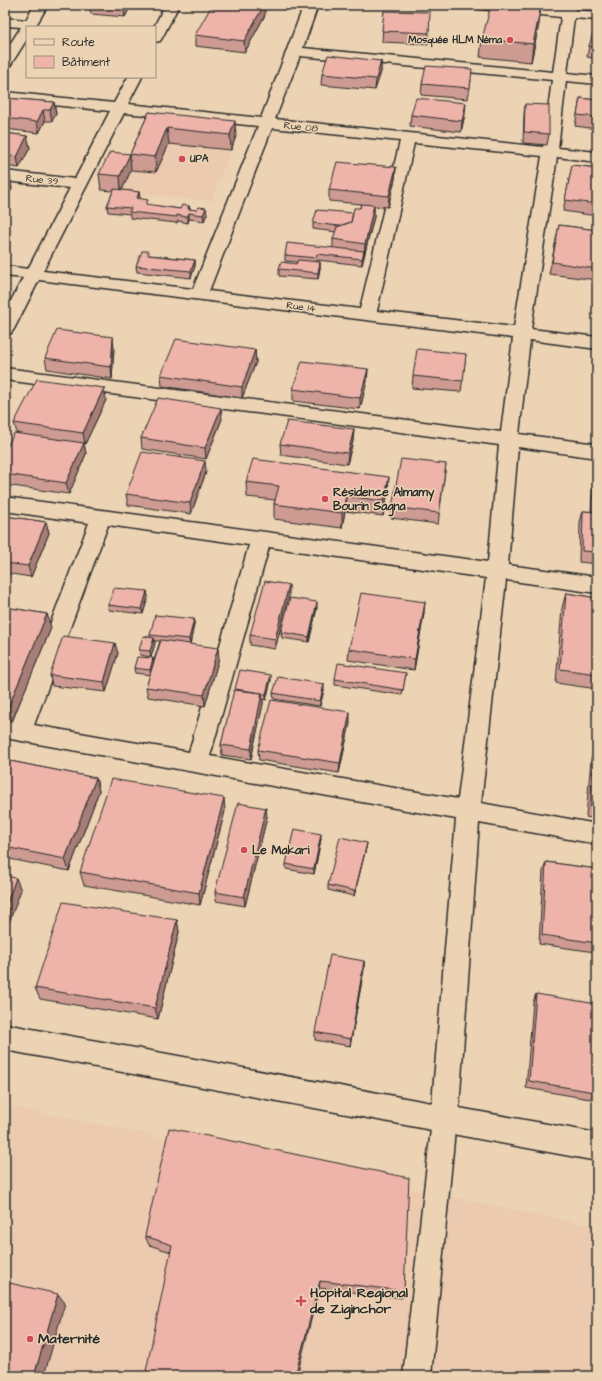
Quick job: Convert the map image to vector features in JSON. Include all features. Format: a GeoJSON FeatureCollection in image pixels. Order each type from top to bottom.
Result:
{"type":"FeatureCollection","features":[{"type":"Feature","properties":{"kind":"street"},"geometry":{"type":"LineString","coordinates":[[5,22],[28,26],[41,5]]}},
{"type":"Feature","properties":{"kind":"street"},"geometry":{"type":"LineString","coordinates":[[156,36],[172,5]]}},
{"type":"Feature","properties":{"kind":"street"},"geometry":{"type":"LineString","coordinates":[[199,295],[266,123],[296,51],[312,5]]}},
{"type":"Feature","properties":{"kind":"street"},"geometry":{"type":"LineString","coordinates":[[480,5],[568,9],[597,16]]}},
{"type":"Feature","properties":{"kind":"street"},"geometry":{"type":"LineString","coordinates":[[444,1120],[468,812],[496,571],[509,439],[522,334],[550,152],[568,9]]}},
{"type":"Feature","properties":{"kind":"street"},"geometry":{"type":"LineString","coordinates":[[5,63],[26,29]]}},
{"type":"Feature","properties":{"kind":"street"},"geometry":{"type":"LineString","coordinates":[[296,51],[597,80]]}},
{"type":"Feature","properties":{"kind":"street"},"geometry":{"type":"LineString","coordinates":[[5,329],[134,78]]}},
{"type":"Feature","properties":{"kind":"street","name":"Rue 08"},"geometry":{"type":"LineString","coordinates":[[5,96],[597,157]]}},
{"type":"Feature","properties":{"kind":"street"},"geometry":{"type":"LineString","coordinates":[[367,315],[408,138]]}},
{"type":"Feature","properties":{"kind":"street","name":"Rue 39"},"geometry":{"type":"LineString","coordinates":[[5,176],[80,184]]}},
{"type":"Feature","properties":{"kind":"street","name":"Rue 14"},"geometry":{"type":"LineString","coordinates":[[5,271],[597,343]]}},
{"type":"Feature","properties":{"kind":"street"},"geometry":{"type":"LineString","coordinates":[[5,374],[597,451]]}},
{"type":"Feature","properties":{"kind":"street"},"geometry":{"type":"LineString","coordinates":[[5,504],[597,585]]}},
{"type":"Feature","properties":{"kind":"street"},"geometry":{"type":"LineString","coordinates":[[101,517],[12,730],[597,834]]}},
{"type":"Feature","properties":{"kind":"street"},"geometry":{"type":"LineString","coordinates":[[197,763],[261,539]]}},
{"type":"Feature","properties":{"kind":"street"},"geometry":{"type":"LineString","coordinates":[[5,1037],[444,1120],[597,1147]]}},
{"type":"Feature","properties":{"kind":"lane"},"geometry":{"type":"LineString","coordinates":[[417,1376],[444,1120]]}},
{"type":"Feature","properties":{"kind":"shaded area","name":"UPA"},"geometry":{"type":"Polygon","coordinates":[[[151,128],[236,136],[211,201],[101,190],[112,167],[131,170],[151,128]]]}},
{"type":"Feature","properties":{"kind":"shaded area","name":"Hopital Regional de Ziginchor"},"geometry":{"type":"Polygon","coordinates":[[[5,1105],[597,1227],[597,1376],[5,1376],[5,1105]]]}},
{"type":"Feature","properties":{"kind":"building"},"geometry":{"type":"Polygon","coordinates":[[[212,5],[264,5],[244,41],[195,35],[212,5]]]}},
{"type":"Feature","properties":{"kind":"building"},"geometry":{"type":"Polygon","coordinates":[[[491,5],[541,6],[533,44],[482,39],[491,5]]]}},
{"type":"Feature","properties":{"kind":"building"},"geometry":{"type":"Polygon","coordinates":[[[384,11],[430,12],[429,33],[382,31],[384,11]]]}},
{"type":"Feature","properties":{"kind":"building"},"geometry":{"type":"Polygon","coordinates":[[[593,33],[597,33],[597,48],[589,46],[593,33]]]}},
{"type":"Feature","properties":{"kind":"building"},"geometry":{"type":"Polygon","coordinates":[[[328,55],[381,61],[376,79],[322,74],[328,55]]]}},
{"type":"Feature","properties":{"kind":"building"},"geometry":{"type":"Polygon","coordinates":[[[426,66],[472,69],[470,88],[422,84],[426,66]]]}},
{"type":"Feature","properties":{"kind":"building"},"geometry":{"type":"Polygon","coordinates":[[[5,98],[54,102],[50,110],[43,110],[37,122],[5,118],[5,98]]]}},
{"type":"Feature","properties":{"kind":"building"},"geometry":{"type":"Polygon","coordinates":[[[416,98],[466,103],[462,121],[411,115],[416,98]]]}},
{"type":"Feature","properties":{"kind":"building"},"geometry":{"type":"Polygon","coordinates":[[[580,98],[597,100],[597,117],[577,115],[580,98]]]}},
{"type":"Feature","properties":{"kind":"building"},"geometry":{"type":"Polygon","coordinates":[[[525,104],[549,105],[549,134],[524,132],[525,104]]]}},
{"type":"Feature","properties":{"kind":"building"},"geometry":{"type":"Polygon","coordinates":[[[149,112],[235,121],[230,135],[167,128],[155,157],[130,154],[149,112]]]}},
{"type":"Feature","properties":{"kind":"building"},"geometry":{"type":"Polygon","coordinates":[[[5,133],[27,136],[17,157],[5,155],[5,133]]]}},
{"type":"Feature","properties":{"kind":"building"},"geometry":{"type":"Polygon","coordinates":[[[110,152],[130,154],[120,176],[99,174],[110,152]]]}},
{"type":"Feature","properties":{"kind":"building"},"geometry":{"type":"Polygon","coordinates":[[[337,162],[396,167],[389,196],[329,190],[337,162]]]}},
{"type":"Feature","properties":{"kind":"building"},"geometry":{"type":"Polygon","coordinates":[[[572,165],[597,168],[597,204],[565,200],[572,165]]]}},
{"type":"Feature","properties":{"kind":"building"},"geometry":{"type":"Polygon","coordinates":[[[5,177],[10,177],[5,186],[5,177]]]}},
{"type":"Feature","properties":{"kind":"building"},"geometry":{"type":"Polygon","coordinates":[[[114,189],[139,192],[137,198],[148,200],[146,204],[180,209],[182,205],[189,206],[188,209],[197,210],[199,207],[206,208],[203,215],[189,213],[187,217],[129,212],[131,208],[107,206],[114,189]]]}},
{"type":"Feature","properties":{"kind":"building"},"geometry":{"type":"Polygon","coordinates":[[[361,204],[374,205],[365,244],[333,239],[337,227],[351,222],[354,208],[360,208],[361,204]]]}},
{"type":"Feature","properties":{"kind":"building"},"geometry":{"type":"Polygon","coordinates":[[[317,210],[353,213],[351,222],[339,226],[313,223],[317,210]]]}},
{"type":"Feature","properties":{"kind":"building"},"geometry":{"type":"Polygon","coordinates":[[[559,225],[597,230],[597,269],[552,262],[559,225]]]}},
{"type":"Feature","properties":{"kind":"building"},"geometry":{"type":"Polygon","coordinates":[[[287,243],[364,251],[362,259],[317,254],[316,258],[285,255],[287,243]]]}},
{"type":"Feature","properties":{"kind":"building"},"geometry":{"type":"Polygon","coordinates":[[[142,251],[149,251],[148,255],[195,260],[191,271],[136,266],[142,251]]]}},
{"type":"Feature","properties":{"kind":"building"},"geometry":{"type":"Polygon","coordinates":[[[298,260],[320,262],[318,273],[279,269],[281,262],[296,264],[298,260]]]}},
{"type":"Feature","properties":{"kind":"building"},"geometry":{"type":"Polygon","coordinates":[[[57,330],[113,337],[111,367],[45,358],[57,330]]]}},
{"type":"Feature","properties":{"kind":"building"},"geometry":{"type":"Polygon","coordinates":[[[176,339],[255,350],[242,387],[161,375],[176,339]]]}},
{"type":"Feature","properties":{"kind":"building"},"geometry":{"type":"Polygon","coordinates":[[[417,349],[466,354],[463,381],[413,376],[417,349]]]}},
{"type":"Feature","properties":{"kind":"building"},"geometry":{"type":"Polygon","coordinates":[[[302,361],[368,369],[360,398],[293,389],[302,361]]]}},
{"type":"Feature","properties":{"kind":"building"},"geometry":{"type":"Polygon","coordinates":[[[37,379],[104,388],[83,433],[14,423],[37,379]]]}},
{"type":"Feature","properties":{"kind":"building"},"geometry":{"type":"Polygon","coordinates":[[[158,398],[221,408],[205,448],[141,438],[158,398]]]}},
{"type":"Feature","properties":{"kind":"building"},"geometry":{"type":"Polygon","coordinates":[[[287,421],[354,429],[348,453],[280,444],[287,421]]]}},
{"type":"Feature","properties":{"kind":"building"},"geometry":{"type":"Polygon","coordinates":[[[14,433],[84,443],[66,483],[5,474],[5,451],[14,433]]]}},
{"type":"Feature","properties":{"kind":"building"},"geometry":{"type":"Polygon","coordinates":[[[142,452],[205,461],[190,503],[126,494],[142,452]]]}},
{"type":"Feature","properties":{"kind":"building"},"geometry":{"type":"Polygon","coordinates":[[[253,459],[389,477],[384,501],[346,496],[342,513],[274,504],[279,486],[246,482],[253,459]]]}},
{"type":"Feature","properties":{"kind":"building"},"geometry":{"type":"Polygon","coordinates":[[[401,459],[446,464],[439,513],[392,507],[401,459]]]}},
{"type":"Feature","properties":{"kind":"building"},"geometry":{"type":"Polygon","coordinates":[[[597,464],[597,500],[594,500],[597,464]]]}},
{"type":"Feature","properties":{"kind":"building"},"geometry":{"type":"Polygon","coordinates":[[[583,511],[597,512],[597,552],[582,551],[583,511]]]}},
{"type":"Feature","properties":{"kind":"building"},"geometry":{"type":"Polygon","coordinates":[[[5,516],[46,522],[28,566],[5,563],[5,516]]]}},
{"type":"Feature","properties":{"kind":"building"},"geometry":{"type":"Polygon","coordinates":[[[265,581],[289,585],[275,639],[250,635],[265,581]]]}},
{"type":"Feature","properties":{"kind":"building"},"geometry":{"type":"Polygon","coordinates":[[[114,588],[147,591],[142,609],[108,605],[114,588]]]}},
{"type":"Feature","properties":{"kind":"building"},"geometry":{"type":"Polygon","coordinates":[[[361,593],[425,602],[415,659],[349,649],[361,593]]]}},
{"type":"Feature","properties":{"kind":"building"},"geometry":{"type":"Polygon","coordinates":[[[566,593],[597,598],[597,674],[560,669],[566,593]]]}},
{"type":"Feature","properties":{"kind":"building"},"geometry":{"type":"Polygon","coordinates":[[[290,598],[317,602],[309,637],[281,632],[290,598]]]}},
{"type":"Feature","properties":{"kind":"building"},"geometry":{"type":"Polygon","coordinates":[[[5,607],[47,614],[8,708],[5,707],[5,607]]]}},
{"type":"Feature","properties":{"kind":"building"},"geometry":{"type":"Polygon","coordinates":[[[155,615],[194,619],[189,639],[150,635],[155,615]]]}},
{"type":"Feature","properties":{"kind":"building"},"geometry":{"type":"Polygon","coordinates":[[[63,636],[115,643],[104,682],[50,675],[63,636]]]}},
{"type":"Feature","properties":{"kind":"building"},"geometry":{"type":"Polygon","coordinates":[[[143,636],[154,638],[150,651],[139,650],[143,636]]]}},
{"type":"Feature","properties":{"kind":"building"},"geometry":{"type":"Polygon","coordinates":[[[161,640],[218,648],[204,695],[146,687],[161,640]]]}},
{"type":"Feature","properties":{"kind":"building"},"geometry":{"type":"Polygon","coordinates":[[[137,657],[153,658],[150,670],[134,668],[137,657]]]}},
{"type":"Feature","properties":{"kind":"building"},"geometry":{"type":"Polygon","coordinates":[[[338,663],[406,673],[403,690],[335,679],[338,663]]]}},
{"type":"Feature","properties":{"kind":"building"},"geometry":{"type":"Polygon","coordinates":[[[240,670],[271,675],[266,694],[235,689],[240,670]]]}},
{"type":"Feature","properties":{"kind":"building"},"geometry":{"type":"Polygon","coordinates":[[[278,677],[324,684],[320,701],[273,693],[278,677]]]}},
{"type":"Feature","properties":{"kind":"building"},"geometry":{"type":"Polygon","coordinates":[[[234,690],[262,693],[251,749],[221,745],[234,690]]]}},
{"type":"Feature","properties":{"kind":"building"},"geometry":{"type":"Polygon","coordinates":[[[271,700],[350,712],[340,763],[258,750],[271,700]]]}},
{"type":"Feature","properties":{"kind":"building"},"geometry":{"type":"Polygon","coordinates":[[[594,750],[597,750],[597,809],[590,807],[594,750]]]}},
{"type":"Feature","properties":{"kind":"building"},"geometry":{"type":"Polygon","coordinates":[[[5,760],[96,778],[65,859],[5,847],[5,760]]]}},
{"type":"Feature","properties":{"kind":"building"},"geometry":{"type":"Polygon","coordinates":[[[111,779],[224,798],[199,893],[80,872],[111,779]]]}},
{"type":"Feature","properties":{"kind":"building"},"geometry":{"type":"Polygon","coordinates":[[[238,803],[266,808],[244,897],[215,892],[238,803]]]}},
{"type":"Feature","properties":{"kind":"building"},"geometry":{"type":"Polygon","coordinates":[[[294,829],[321,834],[314,869],[286,864],[294,829]]]}},
{"type":"Feature","properties":{"kind":"building"},"geometry":{"type":"Polygon","coordinates":[[[340,837],[367,843],[355,891],[328,885],[340,837]]]}},
{"type":"Feature","properties":{"kind":"building"},"geometry":{"type":"Polygon","coordinates":[[[546,862],[597,869],[597,943],[542,935],[546,862]]]}},
{"type":"Feature","properties":{"kind":"building"},"geometry":{"type":"Polygon","coordinates":[[[5,876],[16,878],[5,908],[5,876]]]}},
{"type":"Feature","properties":{"kind":"building"},"geometry":{"type":"Polygon","coordinates":[[[63,902],[177,920],[155,1008],[35,988],[63,902]]]}},
{"type":"Feature","properties":{"kind":"building"},"geometry":{"type":"Polygon","coordinates":[[[330,955],[364,961],[351,1039],[315,1032],[330,955]]]}},
{"type":"Feature","properties":{"kind":"building"},"geometry":{"type":"Polygon","coordinates":[[[536,994],[597,1004],[594,1092],[529,1081],[536,994]]]}},
{"type":"Feature","properties":{"kind":"building"},"geometry":{"type":"Polygon","coordinates":[[[169,1128],[409,1178],[404,1291],[320,1281],[295,1376],[145,1376],[172,1245],[145,1236],[169,1128]]]}},
{"type":"Feature","properties":{"kind":"building","name":"Maternité"},"geometry":{"type":"Polygon","coordinates":[[[5,1282],[58,1294],[34,1376],[5,1376],[5,1282]]]}},
{"type":"Feature","properties":{"kind":"place","name":"Mosquée HLM Néma"},"geometry":{"type":"Point","coordinates":[510,40]}},
{"type":"Feature","properties":{"kind":"place","name":"UPA"},"geometry":{"type":"Point","coordinates":[182,159]}},
{"type":"Feature","properties":{"kind":"place","name":"Résidence Almamy Bourin Sagna"},"geometry":{"type":"Point","coordinates":[325,499]}},
{"type":"Feature","properties":{"kind":"place","name":"Le Makari"},"geometry":{"type":"Point","coordinates":[244,850]}},
{"type":"Feature","properties":{"kind":"place","name":"Hopital Regional de Ziginchor"},"geometry":{"type":"Point","coordinates":[301,1301]}},
{"type":"Feature","properties":{"kind":"place","name":"Maternité"},"geometry":{"type":"Point","coordinates":[30,1339]}}]}
